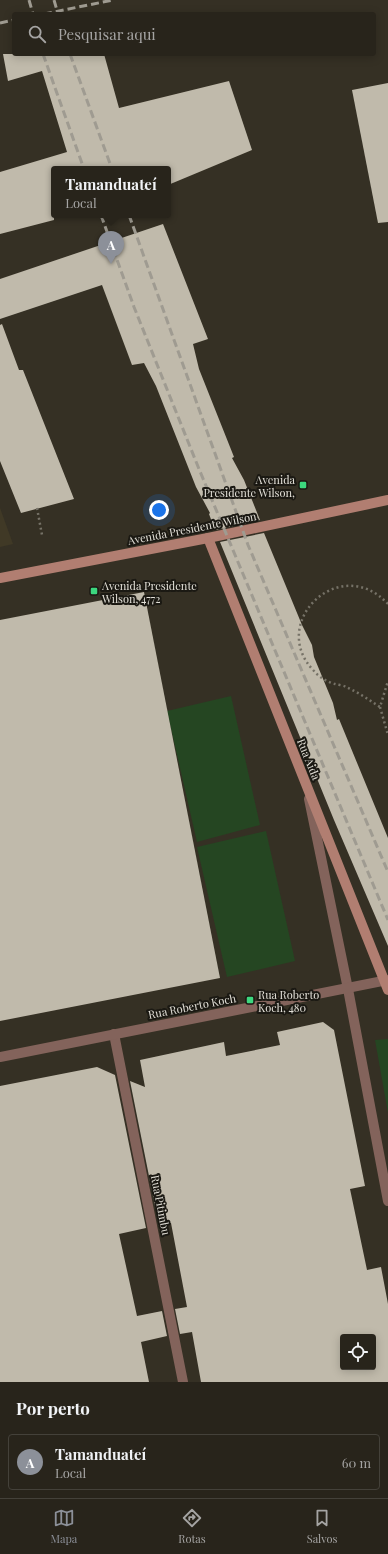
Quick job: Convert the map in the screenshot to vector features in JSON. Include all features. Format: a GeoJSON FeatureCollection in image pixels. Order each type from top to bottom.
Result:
{"type":"FeatureCollection","features":[{"type":"Feature","properties":{"kind":"street","name":"Avenida Presidente Wilson"},"geometry":{"type":"LineString","coordinates":[[0,578],[208,538],[388,500]]}},
{"type":"Feature","properties":{"kind":"street","name":"Rua Aida"},"geometry":{"type":"LineString","coordinates":[[208,538],[306,786],[387,984]]}},
{"type":"Feature","properties":{"kind":"street"},"geometry":{"type":"LineString","coordinates":[[306,786],[348,988],[388,1201]]}},
{"type":"Feature","properties":{"kind":"street","name":"Rua Roberto Koch"},"geometry":{"type":"LineString","coordinates":[[0,1057],[348,988],[387,984]]}},
{"type":"Feature","properties":{"kind":"street","name":"Rua Pitimbu"},"geometry":{"type":"LineString","coordinates":[[114,1034],[183,1382]]}},
{"type":"Feature","properties":{"kind":"path"},"geometry":{"type":"LineString","coordinates":[[37,508],[42,535]]}},
{"type":"Feature","properties":{"kind":"path"},"geometry":{"type":"LineString","coordinates":[[380,707],[345,686],[328,681],[314,671],[305,659],[300,644],[300,632],[302,619],[316,598],[328,590],[340,586],[354,586],[369,589],[382,597],[388,604]]}},
{"type":"Feature","properties":{"kind":"path"},"geometry":{"type":"LineString","coordinates":[[388,681],[380,707],[388,735]]}},
{"type":"Feature","properties":{"kind":"shaded area"},"geometry":{"type":"Polygon","coordinates":[[[0,508],[13,544],[0,547],[0,508]]]}},
{"type":"Feature","properties":{"kind":"green space"},"geometry":{"type":"Polygon","coordinates":[[[231,696],[260,825],[197,842],[167,711],[231,696]]]}},
{"type":"Feature","properties":{"kind":"green space"},"geometry":{"type":"Polygon","coordinates":[[[266,831],[295,961],[227,977],[197,847],[266,831]]]}},
{"type":"Feature","properties":{"kind":"green space"},"geometry":{"type":"Polygon","coordinates":[[[388,1039],[388,1113],[375,1040],[388,1039]]]}},
{"type":"Feature","properties":{"kind":"building"},"geometry":{"type":"Polygon","coordinates":[[[3,54],[12,54],[12,56],[105,56],[119,108],[229,81],[252,150],[171,184],[171,166],[51,166],[51,218],[54,218],[54,220],[0,234],[0,172],[67,152],[42,71],[8,81],[3,54]]]}},
{"type":"Feature","properties":{"kind":"building"},"geometry":{"type":"Polygon","coordinates":[[[388,83],[388,222],[378,223],[352,90],[388,83]]]}},
{"type":"Feature","properties":{"kind":"building"},"geometry":{"type":"Polygon","coordinates":[[[163,224],[208,339],[193,344],[199,369],[234,457],[232,458],[244,480],[260,520],[215,530],[209,514],[210,513],[196,487],[156,386],[144,363],[132,365],[102,285],[0,319],[0,279],[163,224]]]}},
{"type":"Feature","properties":{"kind":"building"},"geometry":{"type":"Polygon","coordinates":[[[2,324],[19,370],[23,370],[74,499],[21,513],[0,461],[0,325],[2,324]]]}},
{"type":"Feature","properties":{"kind":"building"},"geometry":{"type":"Polygon","coordinates":[[[264,533],[302,625],[312,645],[314,657],[333,703],[337,720],[339,719],[388,838],[388,946],[334,820],[220,542],[264,533]]]}},
{"type":"Feature","properties":{"kind":"building"},"geometry":{"type":"Polygon","coordinates":[[[144,592],[220,978],[0,1021],[0,620],[144,592]]]}},
{"type":"Feature","properties":{"kind":"building"},"geometry":{"type":"Polygon","coordinates":[[[323,1022],[334,1030],[365,1186],[350,1189],[367,1270],[381,1267],[388,1304],[388,1382],[201,1382],[192,1332],[180,1334],[175,1309],[187,1307],[171,1223],[159,1226],[130,1081],[145,1087],[140,1060],[224,1042],[226,1056],[280,1045],[277,1032],[323,1022]]]}},
{"type":"Feature","properties":{"kind":"building"},"geometry":{"type":"Polygon","coordinates":[[[97,1067],[115,1075],[146,1228],[119,1234],[137,1316],[162,1311],[167,1336],[141,1342],[149,1382],[0,1382],[0,1086],[97,1067]]]}},
{"type":"Feature","properties":{"kind":"railway"},"geometry":{"type":"LineString","coordinates":[[29,0],[32,12]]}},
{"type":"Feature","properties":{"kind":"railway"},"geometry":{"type":"LineString","coordinates":[[54,0],[57,12]]}},
{"type":"Feature","properties":{"kind":"railway"},"geometry":{"type":"LineString","coordinates":[[54,12],[113,0]]}},
{"type":"Feature","properties":{"kind":"railway"},"geometry":{"type":"LineString","coordinates":[[0,23],[12,20]]}},
{"type":"Feature","properties":{"kind":"railway"},"geometry":{"type":"LineString","coordinates":[[44,56],[83,166]]}},
{"type":"Feature","properties":{"kind":"railway"},"geometry":{"type":"LineString","coordinates":[[71,56],[111,166]]}},
{"type":"Feature","properties":{"kind":"railway"},"geometry":{"type":"LineString","coordinates":[[102,218],[134,307],[199,469],[388,920]]}},
{"type":"Feature","properties":{"kind":"railway"},"geometry":{"type":"LineString","coordinates":[[130,218],[248,545],[388,872]]}},
{"type":"Feature","properties":{"kind":"place","name":"Tamanduateí"},"geometry":{"type":"Point","coordinates":[111,264]}},
{"type":"Feature","properties":{"kind":"place","name":"Avenida Presidente Wilson,"},"geometry":{"type":"Point","coordinates":[303,485]}},
{"type":"Feature","properties":{"kind":"place","name":"Avenida Presidente Wilson, 4772"},"geometry":{"type":"Point","coordinates":[94,591]}},
{"type":"Feature","properties":{"kind":"place","name":"Rua Roberto Koch, 480"},"geometry":{"type":"Point","coordinates":[250,1000]}}]}
